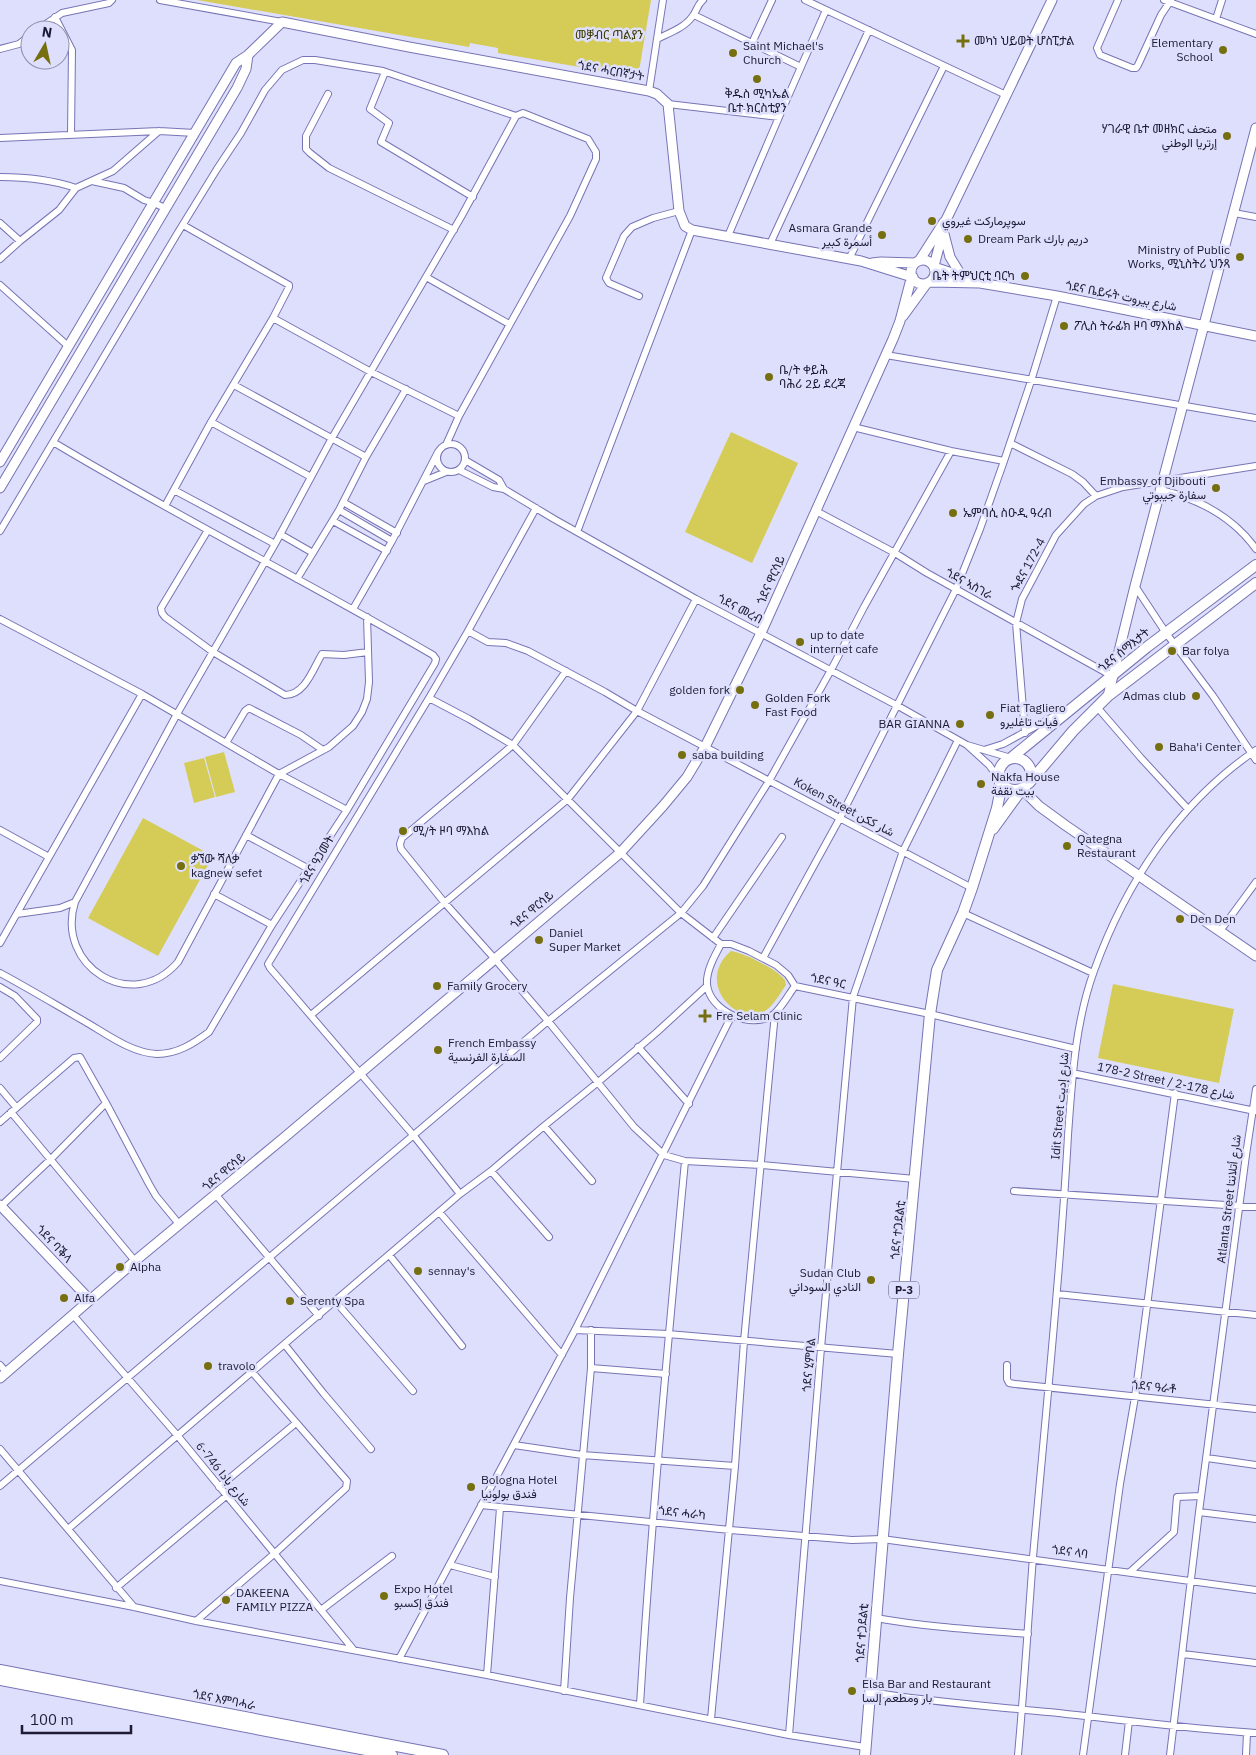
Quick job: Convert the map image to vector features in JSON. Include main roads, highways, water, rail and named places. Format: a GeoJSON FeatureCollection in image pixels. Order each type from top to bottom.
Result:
{"type":"FeatureCollection","features":[{"type":"Feature","properties":{"kind":"main road"},"geometry":{"type":"LineString","coordinates":[[912,277],[912,267],[946,220],[1052,0]]}},
{"type":"Feature","properties":{"kind":"main road","name":"ጎደና ሓርበኛታት"},"geometry":{"type":"LineString","coordinates":[[248,55],[282,22],[650,91],[657,94],[668,104],[679,211],[685,226],[692,230],[871,263]]}},
{"type":"Feature","properties":{"kind":"main road"},"geometry":{"type":"LineString","coordinates":[[0,462],[236,62],[248,55]]}},
{"type":"Feature","properties":{"kind":"main road"},"geometry":{"type":"LineString","coordinates":[[0,488],[237,88],[246,69],[248,55]]}},
{"type":"Feature","properties":{"kind":"main road"},"geometry":{"type":"LineString","coordinates":[[1108,696],[1135,586],[1184,407],[1256,128]]}},
{"type":"Feature","properties":{"kind":"main road"},"geometry":{"type":"LineString","coordinates":[[929,282],[934,276],[934,266],[946,220]]}},
{"type":"Feature","properties":{"kind":"main road"},"geometry":{"type":"LineString","coordinates":[[943,233],[950,257],[961,275]]}},
{"type":"Feature","properties":{"kind":"main road"},"geometry":{"type":"LineString","coordinates":[[871,263],[917,262],[926,260],[934,266],[980,283]]}},
{"type":"Feature","properties":{"kind":"main road"},"geometry":{"type":"LineString","coordinates":[[871,263],[880,268],[912,277],[919,283],[980,283]]}},
{"type":"Feature","properties":{"kind":"main road","name":"ጎደና ዋርሳይ"},"geometry":{"type":"LineString","coordinates":[[3,1376],[135,1261],[216,1195],[620,853],[687,777],[705,747],[761,633],[816,511],[900,321],[912,277]]}},
{"type":"Feature","properties":{"kind":"main road","name":"ጎደና ዋርሳይ"},"geometry":{"type":"LineString","coordinates":[[900,321],[929,282]]}},
{"type":"Feature","properties":{"kind":"main road","name":"ጎደና ቤይሩት شارع بيروت"},"geometry":{"type":"LineString","coordinates":[[980,283],[1057,296],[1256,336]]}},
{"type":"Feature","properties":{"kind":"main road"},"geometry":{"type":"LineString","coordinates":[[36,402],[46,408]]}},
{"type":"Feature","properties":{"kind":"main road","name":"ጎደና ሰማእታት"},"geometry":{"type":"LineString","coordinates":[[1011,758],[1166,633],[1256,565]]}},
{"type":"Feature","properties":{"kind":"main road","name":"ጎደና ሰማእታት"},"geometry":{"type":"LineString","coordinates":[[1026,786],[1073,731],[1108,696],[1256,583]]}},
{"type":"Feature","properties":{"kind":"main road"},"geometry":{"type":"LineString","coordinates":[[1011,758],[1022,759],[1027,762],[1032,772],[1026,786],[1012,790],[1002,784],[1000,769],[1006,760],[1011,758]]}},
{"type":"Feature","properties":{"kind":"main road","name":"ጎደና ተጋደልቲ"},"geometry":{"type":"LineString","coordinates":[[865,1751],[898,1354],[930,1014],[937,970],[963,913],[972,888],[997,808],[1000,780]]}},
{"type":"Feature","properties":{"kind":"main road"},"geometry":{"type":"LineString","coordinates":[[1026,786],[1039,806],[1256,956]]}},
{"type":"Feature","properties":{"kind":"main road","name":"ጎደና ተጋደልቲ"},"geometry":{"type":"LineString","coordinates":[[988,836],[1026,786]]}},
{"type":"Feature","properties":{"kind":"main road","name":"ጎደና ባቕላ"},"geometry":{"type":"LineString","coordinates":[[0,1206],[90,1300]]}},
{"type":"Feature","properties":{"kind":"main road","name":"ጎደና እምባሓራ"},"geometry":{"type":"LineString","coordinates":[[0,1670],[443,1755]]}},
{"type":"Feature","properties":{"kind":"main road","name":"ጎደና እምባሓራ"},"geometry":{"type":"LineString","coordinates":[[0,1680],[392,1755]]}},
{"type":"Feature","properties":{"kind":"place","name":"መካነ ህይወት ሆስፒታል"},"geometry":{"type":"Point","coordinates":[963,41]}},
{"type":"Feature","properties":{"kind":"place","name":"Elementary School"},"geometry":{"type":"Point","coordinates":[1223,50]}},
{"type":"Feature","properties":{"kind":"place","name":"Saint Michael's Church"},"geometry":{"type":"Point","coordinates":[733,53]}},
{"type":"Feature","properties":{"kind":"place","name":"ቅዱስ ሚካኤል ቤተ ክርስቲያን"},"geometry":{"type":"Point","coordinates":[757,79]}},
{"type":"Feature","properties":{"kind":"place","name":"ሃገራዊ ቤተ መዘክር متحف إرتريا الوطني"},"geometry":{"type":"Point","coordinates":[1227,136]}},
{"type":"Feature","properties":{"kind":"place","name":"سوپرمارکت غيروي"},"geometry":{"type":"Point","coordinates":[932,221]}},
{"type":"Feature","properties":{"kind":"place","name":"Asmara Grande أسمرة كبير"},"geometry":{"type":"Point","coordinates":[882,235]}},
{"type":"Feature","properties":{"kind":"place","name":"Dream Park دريم بارك"},"geometry":{"type":"Point","coordinates":[968,239]}},
{"type":"Feature","properties":{"kind":"place","name":"Ministry of Public Works, ሚኒስትሪ ህንጻ"},"geometry":{"type":"Point","coordinates":[1240,257]}},
{"type":"Feature","properties":{"kind":"place","name":"ቤት ትምህርቲ ባርካ"},"geometry":{"type":"Point","coordinates":[1025,276]}},
{"type":"Feature","properties":{"kind":"place","name":"ፖሊስ ትራፊክ ዞባ ማእከል"},"geometry":{"type":"Point","coordinates":[1064,326]}},
{"type":"Feature","properties":{"kind":"place","name":"ቤ/ት ቀይሕ ባሕሪ 2ይ ደረጃ"},"geometry":{"type":"Point","coordinates":[769,377]}},
{"type":"Feature","properties":{"kind":"place","name":"Embassy of Djibouti سفارة جيبوتي"},"geometry":{"type":"Point","coordinates":[1216,488]}},
{"type":"Feature","properties":{"kind":"place","name":"ኤምባሲ ስዑዲ ዓረብ"},"geometry":{"type":"Point","coordinates":[953,513]}},
{"type":"Feature","properties":{"kind":"place","name":"up to date internet cafe"},"geometry":{"type":"Point","coordinates":[800,642]}},
{"type":"Feature","properties":{"kind":"place","name":"Bar folya"},"geometry":{"type":"Point","coordinates":[1172,651]}},
{"type":"Feature","properties":{"kind":"place","name":"golden fork"},"geometry":{"type":"Point","coordinates":[740,690]}},
{"type":"Feature","properties":{"kind":"place","name":"Admas club"},"geometry":{"type":"Point","coordinates":[1196,696]}},
{"type":"Feature","properties":{"kind":"place","name":"Golden Fork Fast Food"},"geometry":{"type":"Point","coordinates":[755,705]}},
{"type":"Feature","properties":{"kind":"place","name":"Fiat Tagliero فيات تاغليرو"},"geometry":{"type":"Point","coordinates":[990,715]}},
{"type":"Feature","properties":{"kind":"place","name":"BAR GIANNA"},"geometry":{"type":"Point","coordinates":[960,724]}},
{"type":"Feature","properties":{"kind":"place","name":"Baha'i Center"},"geometry":{"type":"Point","coordinates":[1159,747]}},
{"type":"Feature","properties":{"kind":"place","name":"saba building"},"geometry":{"type":"Point","coordinates":[682,755]}},
{"type":"Feature","properties":{"kind":"place","name":"Nakfa House بيت نقفة"},"geometry":{"type":"Point","coordinates":[981,784]}},
{"type":"Feature","properties":{"kind":"place","name":"ሚ/ት ዞባ ማእከል"},"geometry":{"type":"Point","coordinates":[403,831]}},
{"type":"Feature","properties":{"kind":"place","name":"Qategna Restaurant"},"geometry":{"type":"Point","coordinates":[1067,846]}},
{"type":"Feature","properties":{"kind":"place","name":"ቃኘው ሻለቃ kagnew sefet"},"geometry":{"type":"Point","coordinates":[181,866]}},
{"type":"Feature","properties":{"kind":"place","name":"Den Den"},"geometry":{"type":"Point","coordinates":[1180,919]}},
{"type":"Feature","properties":{"kind":"place","name":"Daniel Super Market"},"geometry":{"type":"Point","coordinates":[539,940]}},
{"type":"Feature","properties":{"kind":"place","name":"Family Grocery"},"geometry":{"type":"Point","coordinates":[437,986]}},
{"type":"Feature","properties":{"kind":"place","name":"Fre Selam Clinic"},"geometry":{"type":"Point","coordinates":[705,1016]}},
{"type":"Feature","properties":{"kind":"place","name":"French Embassy السفارة الفرنسية"},"geometry":{"type":"Point","coordinates":[438,1050]}},
{"type":"Feature","properties":{"kind":"place","name":"Alpha"},"geometry":{"type":"Point","coordinates":[120,1267]}},
{"type":"Feature","properties":{"kind":"place","name":"sennay's"},"geometry":{"type":"Point","coordinates":[418,1271]}},
{"type":"Feature","properties":{"kind":"place","name":"Sudan Club النادي السوداني"},"geometry":{"type":"Point","coordinates":[871,1280]}},
{"type":"Feature","properties":{"kind":"place","name":"Alfa"},"geometry":{"type":"Point","coordinates":[64,1298]}},
{"type":"Feature","properties":{"kind":"place","name":"Serenty Spa"},"geometry":{"type":"Point","coordinates":[290,1301]}},
{"type":"Feature","properties":{"kind":"place","name":"travolo"},"geometry":{"type":"Point","coordinates":[208,1366]}},
{"type":"Feature","properties":{"kind":"place","name":"Bologna Hotel فندق بولونيا"},"geometry":{"type":"Point","coordinates":[471,1487]}},
{"type":"Feature","properties":{"kind":"place","name":"Expo Hotel فندق إكسبو"},"geometry":{"type":"Point","coordinates":[384,1596]}},
{"type":"Feature","properties":{"kind":"place","name":"DAKEENA FAMILY PIZZA"},"geometry":{"type":"Point","coordinates":[226,1600]}},
{"type":"Feature","properties":{"kind":"place","name":"Elsa Bar and Restaurant بار ومطعم إلسا"},"geometry":{"type":"Point","coordinates":[852,1691]}},
{"type":"Feature","properties":{"kind":"park label","name":"መቓብር ጣልያን"},"geometry":{"type":"Point","coordinates":[609,35]}}]}
